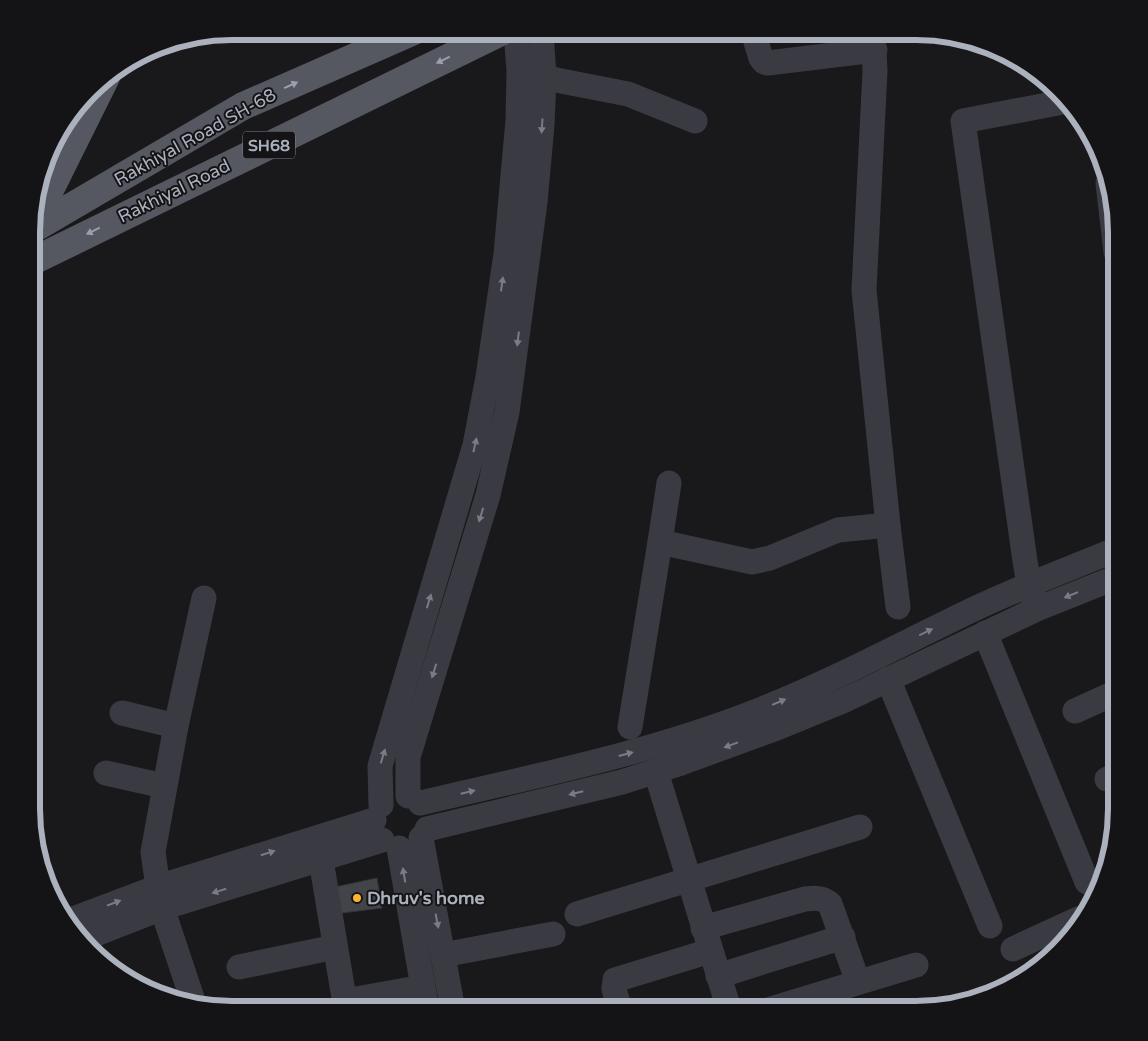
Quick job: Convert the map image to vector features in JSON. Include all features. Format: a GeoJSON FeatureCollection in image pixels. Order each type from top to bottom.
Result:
{"type":"FeatureCollection","features":[{"type":"Feature","properties":{"kind":"main road","name":"Rakhiyal Road SH-68"},"geometry":{"type":"LineString","coordinates":[[40,225],[243,106],[393,40]]}},
{"type":"Feature","properties":{"kind":"main road","name":"Rakhiyal Road"},"geometry":{"type":"LineString","coordinates":[[40,258],[485,40]]}},
{"type":"Feature","properties":{"kind":"main road"},"geometry":{"type":"LineString","coordinates":[[42,205],[97,95]]}},
{"type":"Feature","properties":{"kind":"street"},"geometry":{"type":"LineString","coordinates":[[451,1001],[443,955],[397,830],[380,766],[475,445],[485,397],[506,254],[518,120],[519,71],[517,40]]}},
{"type":"Feature","properties":{"kind":"street"},"geometry":{"type":"LineString","coordinates":[[88,936],[160,897],[321,860],[427,818],[424,808],[414,799],[408,757],[488,495],[507,412],[535,202],[544,77],[542,40]]}},
{"type":"Feature","properties":{"kind":"street"},"geometry":{"type":"LineString","coordinates":[[755,40],[761,58],[764,62],[768,63],[874,41],[864,290],[898,607]]}},
{"type":"Feature","properties":{"kind":"street"},"geometry":{"type":"LineString","coordinates":[[519,71],[628,94],[695,121]]}},
{"type":"Feature","properties":{"kind":"street"},"geometry":{"type":"LineString","coordinates":[[1037,608],[1029,585],[963,121],[1058,103]]}},
{"type":"Feature","properties":{"kind":"street"},"geometry":{"type":"LineString","coordinates":[[630,727],[669,483]]}},
{"type":"Feature","properties":{"kind":"street"},"geometry":{"type":"LineString","coordinates":[[660,542],[752,562],[770,558],[838,530],[888,525]]}},
{"type":"Feature","properties":{"kind":"street"},"geometry":{"type":"LineString","coordinates":[[75,919],[397,830],[622,782],[656,772],[777,728],[975,608],[1108,552]]}},
{"type":"Feature","properties":{"kind":"street"},"geometry":{"type":"LineString","coordinates":[[391,1001],[425,998],[393,796],[414,799],[625,755],[672,741],[761,709],[888,679],[1037,608],[1108,580]]}},
{"type":"Feature","properties":{"kind":"street"},"geometry":{"type":"LineString","coordinates":[[191,996],[160,897],[153,852],[176,726],[204,598]]}},
{"type":"Feature","properties":{"kind":"street"},"geometry":{"type":"LineString","coordinates":[[984,633],[1087,882]]}},
{"type":"Feature","properties":{"kind":"street"},"geometry":{"type":"LineString","coordinates":[[888,679],[990,926]]}},
{"type":"Feature","properties":{"kind":"street"},"geometry":{"type":"LineString","coordinates":[[1075,711],[1108,696]]}},
{"type":"Feature","properties":{"kind":"street"},"geometry":{"type":"LineString","coordinates":[[122,713],[176,726]]}},
{"type":"Feature","properties":{"kind":"street"},"geometry":{"type":"LineString","coordinates":[[656,772],[726,1001]]}},
{"type":"Feature","properties":{"kind":"street"},"geometry":{"type":"LineString","coordinates":[[106,773],[164,786]]}},
{"type":"Feature","properties":{"kind":"street"},"geometry":{"type":"LineString","coordinates":[[577,914],[860,827]]}},
{"type":"Feature","properties":{"kind":"street"},"geometry":{"type":"LineString","coordinates":[[321,860],[344,1001]]}},
{"type":"Feature","properties":{"kind":"street"},"geometry":{"type":"LineString","coordinates":[[617,1001],[614,989],[615,980],[805,899],[817,898],[826,900],[830,904],[858,982]]}},
{"type":"Feature","properties":{"kind":"street"},"geometry":{"type":"LineString","coordinates":[[1013,949],[1071,922]]}},
{"type":"Feature","properties":{"kind":"street"},"geometry":{"type":"LineString","coordinates":[[443,955],[553,934]]}},
{"type":"Feature","properties":{"kind":"street"},"geometry":{"type":"LineString","coordinates":[[718,976],[843,937]]}},
{"type":"Feature","properties":{"kind":"street"},"geometry":{"type":"LineString","coordinates":[[239,967],[335,947]]}},
{"type":"Feature","properties":{"kind":"street"},"geometry":{"type":"LineString","coordinates":[[797,1001],[916,965]]}},
{"type":"Feature","properties":{"kind":"building","name":"Dhruv's home"},"geometry":{"type":"Polygon","coordinates":[[[377,878],[382,908],[334,914],[335,887],[377,878]]]}},
{"type":"Feature","properties":{"kind":"place","name":"Dhruv's home"},"geometry":{"type":"Point","coordinates":[357,898]}}]}
